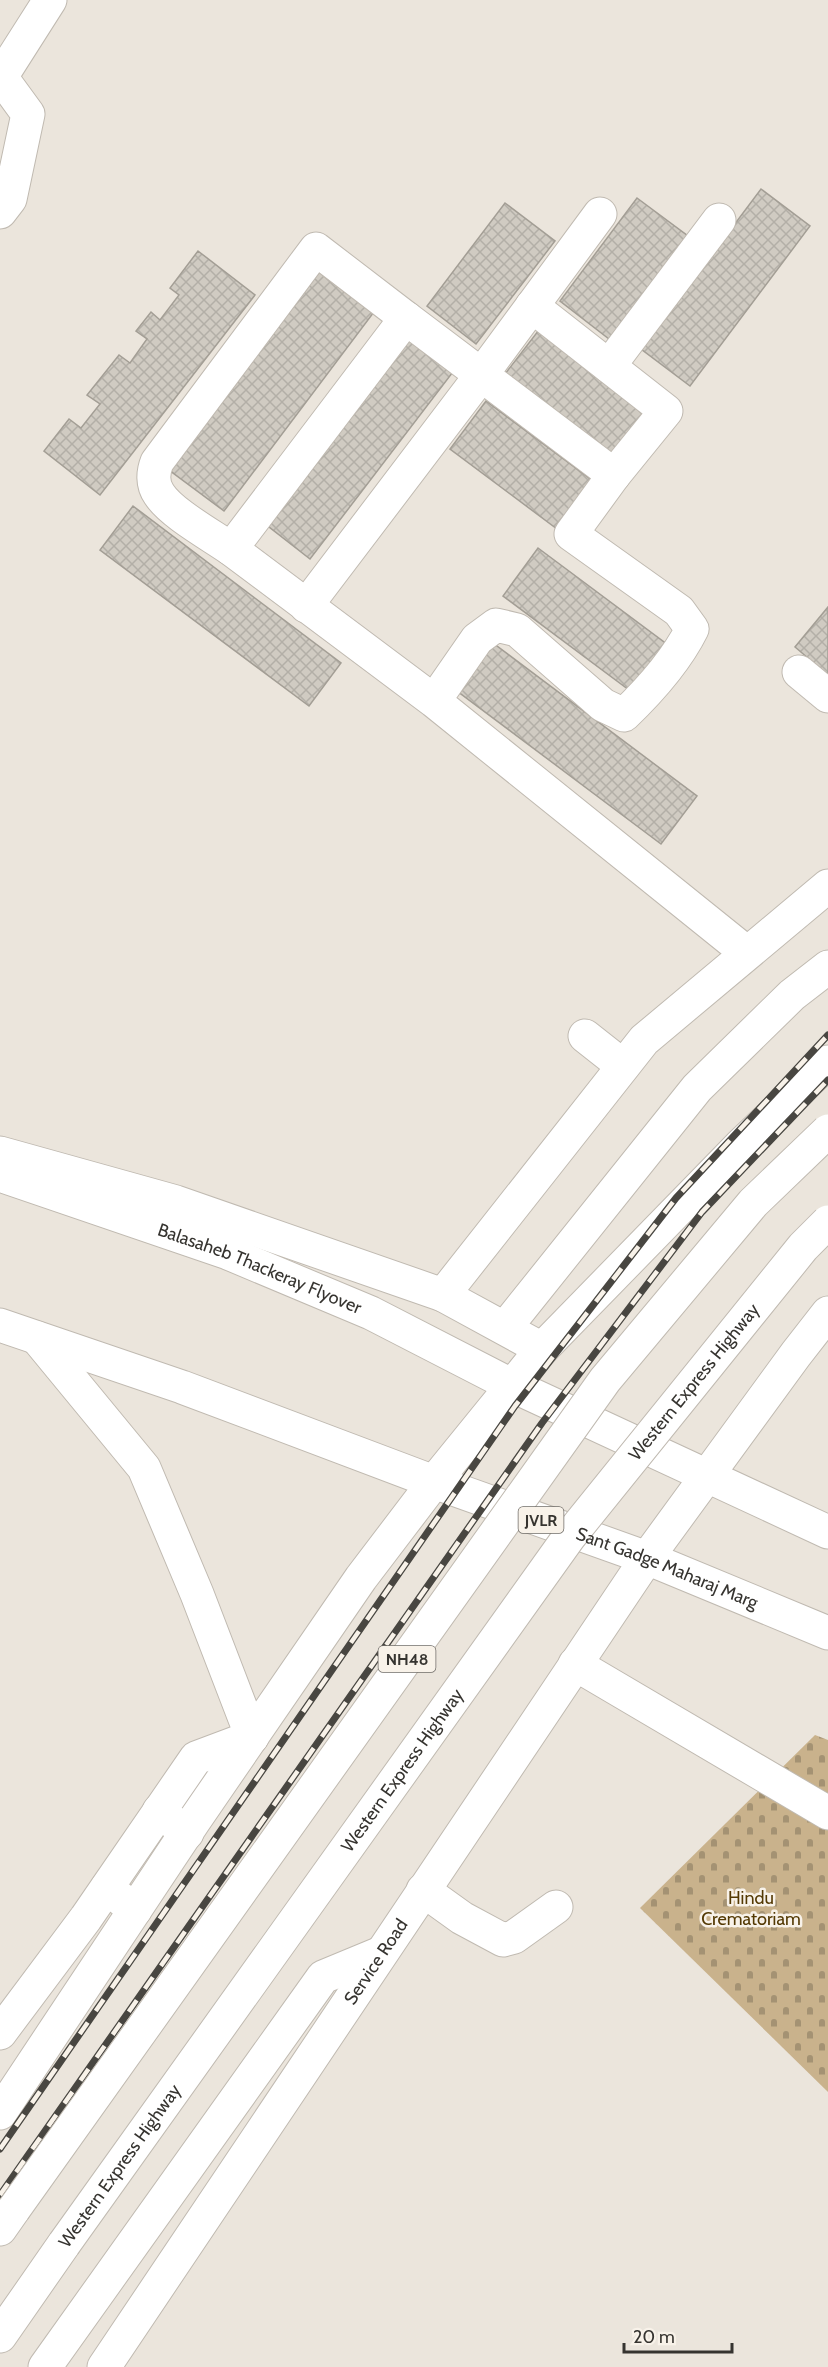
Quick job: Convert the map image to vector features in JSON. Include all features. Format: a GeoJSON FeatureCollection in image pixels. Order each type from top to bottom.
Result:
{"type":"FeatureCollection","features":[{"type":"Feature","properties":{"kind":"main road"},"geometry":{"type":"LineString","coordinates":[[0,212],[10,199],[28,114],[1,77],[50,0]]}},
{"type":"Feature","properties":{"kind":"main road"},"geometry":{"type":"LineString","coordinates":[[306,606],[482,374],[600,213]]}},
{"type":"Feature","properties":{"kind":"main road"},"geometry":{"type":"LineString","coordinates":[[609,366],[719,220]]}},
{"type":"Feature","properties":{"kind":"main road"},"geometry":{"type":"LineString","coordinates":[[614,475],[316,249],[158,462],[153,473],[157,492],[168,505],[231,549],[434,701],[747,953]]}},
{"type":"Feature","properties":{"kind":"main road"},"geometry":{"type":"LineString","coordinates":[[434,701],[477,639],[496,625],[517,630],[603,705],[624,716],[643,698],[686,641],[692,629],[679,611],[571,534],[614,475],[666,411],[532,306]]}},
{"type":"Feature","properties":{"kind":"main road"},"geometry":{"type":"LineString","coordinates":[[231,549],[406,318]]}},
{"type":"Feature","properties":{"kind":"main road"},"geometry":{"type":"LineString","coordinates":[[799,672],[828,696]]}},
{"type":"Feature","properties":{"kind":"main road"},"geometry":{"type":"LineString","coordinates":[[443,1294],[644,1040],[828,886]]}},
{"type":"Feature","properties":{"kind":"main road"},"geometry":{"type":"LineString","coordinates":[[505,1328],[697,1088],[792,995],[828,967]]}},
{"type":"Feature","properties":{"kind":"main road"},"geometry":{"type":"LineString","coordinates":[[585,1036],[623,1066]]}},
{"type":"Feature","properties":{"kind":"main road"},"geometry":{"type":"LineString","coordinates":[[0,2113],[361,1578],[434,1482],[542,1349],[732,1154],[828,1062]]}},
{"type":"Feature","properties":{"kind":"main road","name":"NH48"},"geometry":{"type":"LineString","coordinates":[[7,2219],[605,1380],[753,1203],[828,1131]]}},
{"type":"Feature","properties":{"kind":"main road"},"geometry":{"type":"LineString","coordinates":[[0,1153],[176,1202],[443,1294],[542,1349]]}},
{"type":"Feature","properties":{"kind":"main road","name":"Balasaheb Thackeray Flyover"},"geometry":{"type":"LineString","coordinates":[[0,1175],[228,1254],[371,1313],[511,1385],[828,1532]]}},
{"type":"Feature","properties":{"kind":"main road","name":"Western Express Highway"},"geometry":{"type":"LineString","coordinates":[[0,2336],[569,1537],[803,1247],[828,1222]]}},
{"type":"Feature","properties":{"kind":"main road","name":"Service Road"},"geometry":{"type":"LineString","coordinates":[[104,2367],[647,1558],[706,1474],[828,1313]]}},
{"type":"Feature","properties":{"kind":"main road"},"geometry":{"type":"LineString","coordinates":[[0,1325],[182,1387],[434,1482]]}},
{"type":"Feature","properties":{"kind":"main road"},"geometry":{"type":"LineString","coordinates":[[37,1338],[144,1468],[197,1594],[252,1737]]}},
{"type":"Feature","properties":{"kind":"main road","name":"Sant Gadge Maharaj Marg"},"geometry":{"type":"LineString","coordinates":[[434,1482],[647,1558],[828,1633]]}},
{"type":"Feature","properties":{"kind":"main road"},"geometry":{"type":"LineString","coordinates":[[575,1664],[828,1813]]}},
{"type":"Feature","properties":{"kind":"main road"},"geometry":{"type":"LineString","coordinates":[[0,2033],[107,1888],[196,1758],[252,1737]]}},
{"type":"Feature","properties":{"kind":"main road"},"geometry":{"type":"LineString","coordinates":[[159,1811],[187,1833]]}},
{"type":"Feature","properties":{"kind":"main road"},"geometry":{"type":"LineString","coordinates":[[107,1888],[135,1910]]}},
{"type":"Feature","properties":{"kind":"main road"},"geometry":{"type":"LineString","coordinates":[[423,1890],[462,1918],[503,1940],[514,1937],[556,1907]]}},
{"type":"Feature","properties":{"kind":"main road"},"geometry":{"type":"LineString","coordinates":[[45,2367],[323,1977],[381,1953]]}},
{"type":"Feature","properties":{"kind":"green space","name":"Hindu Crematoriam"},"geometry":{"type":"Polygon","coordinates":[[[815,1735],[828,1740],[828,2092],[640,1908],[815,1735]]]}},
{"type":"Feature","properties":{"kind":"building"},"geometry":{"type":"Polygon","coordinates":[[[761,189],[810,226],[690,386],[641,349],[761,189]]]}},
{"type":"Feature","properties":{"kind":"building"},"geometry":{"type":"Polygon","coordinates":[[[637,198],[688,236],[609,339],[560,301],[637,198]]]}},
{"type":"Feature","properties":{"kind":"building"},"geometry":{"type":"Polygon","coordinates":[[[505,203],[555,241],[476,344],[427,306],[505,203]]]}},
{"type":"Feature","properties":{"kind":"building"},"geometry":{"type":"Polygon","coordinates":[[[198,251],[255,295],[100,495],[44,451],[69,419],[81,428],[100,404],[87,395],[119,355],[130,363],[147,339],[136,331],[151,312],[160,320],[179,295],[170,288],[198,251]]]}},
{"type":"Feature","properties":{"kind":"building"},"geometry":{"type":"Polygon","coordinates":[[[323,267],[377,308],[224,511],[169,470],[323,267]]]}},
{"type":"Feature","properties":{"kind":"building"},"geometry":{"type":"Polygon","coordinates":[[[542,326],[653,410],[616,458],[505,374],[542,326]]]}},
{"type":"Feature","properties":{"kind":"building"},"geometry":{"type":"Polygon","coordinates":[[[410,333],[456,368],[310,559],[264,523],[410,333]]]}},
{"type":"Feature","properties":{"kind":"building"},"geometry":{"type":"Polygon","coordinates":[[[486,401],[597,484],[561,532],[450,449],[486,401]]]}},
{"type":"Feature","properties":{"kind":"building"},"geometry":{"type":"Polygon","coordinates":[[[133,506],[341,663],[309,706],[100,550],[133,506]]]}},
{"type":"Feature","properties":{"kind":"building"},"geometry":{"type":"Polygon","coordinates":[[[538,548],[668,645],[633,693],[503,596],[538,548]]]}},
{"type":"Feature","properties":{"kind":"building"},"geometry":{"type":"Polygon","coordinates":[[[828,607],[828,675],[795,647],[828,607]]]}},
{"type":"Feature","properties":{"kind":"building"},"geometry":{"type":"Polygon","coordinates":[[[485,637],[697,796],[661,844],[449,685],[485,637]]]}},
{"type":"Feature","properties":{"kind":"railway"},"geometry":{"type":"LineString","coordinates":[[0,2149],[515,1406],[676,1198],[828,1035]]}},
{"type":"Feature","properties":{"kind":"railway"},"geometry":{"type":"LineString","coordinates":[[0,2195],[542,1423],[702,1212],[828,1080]]}}]}
